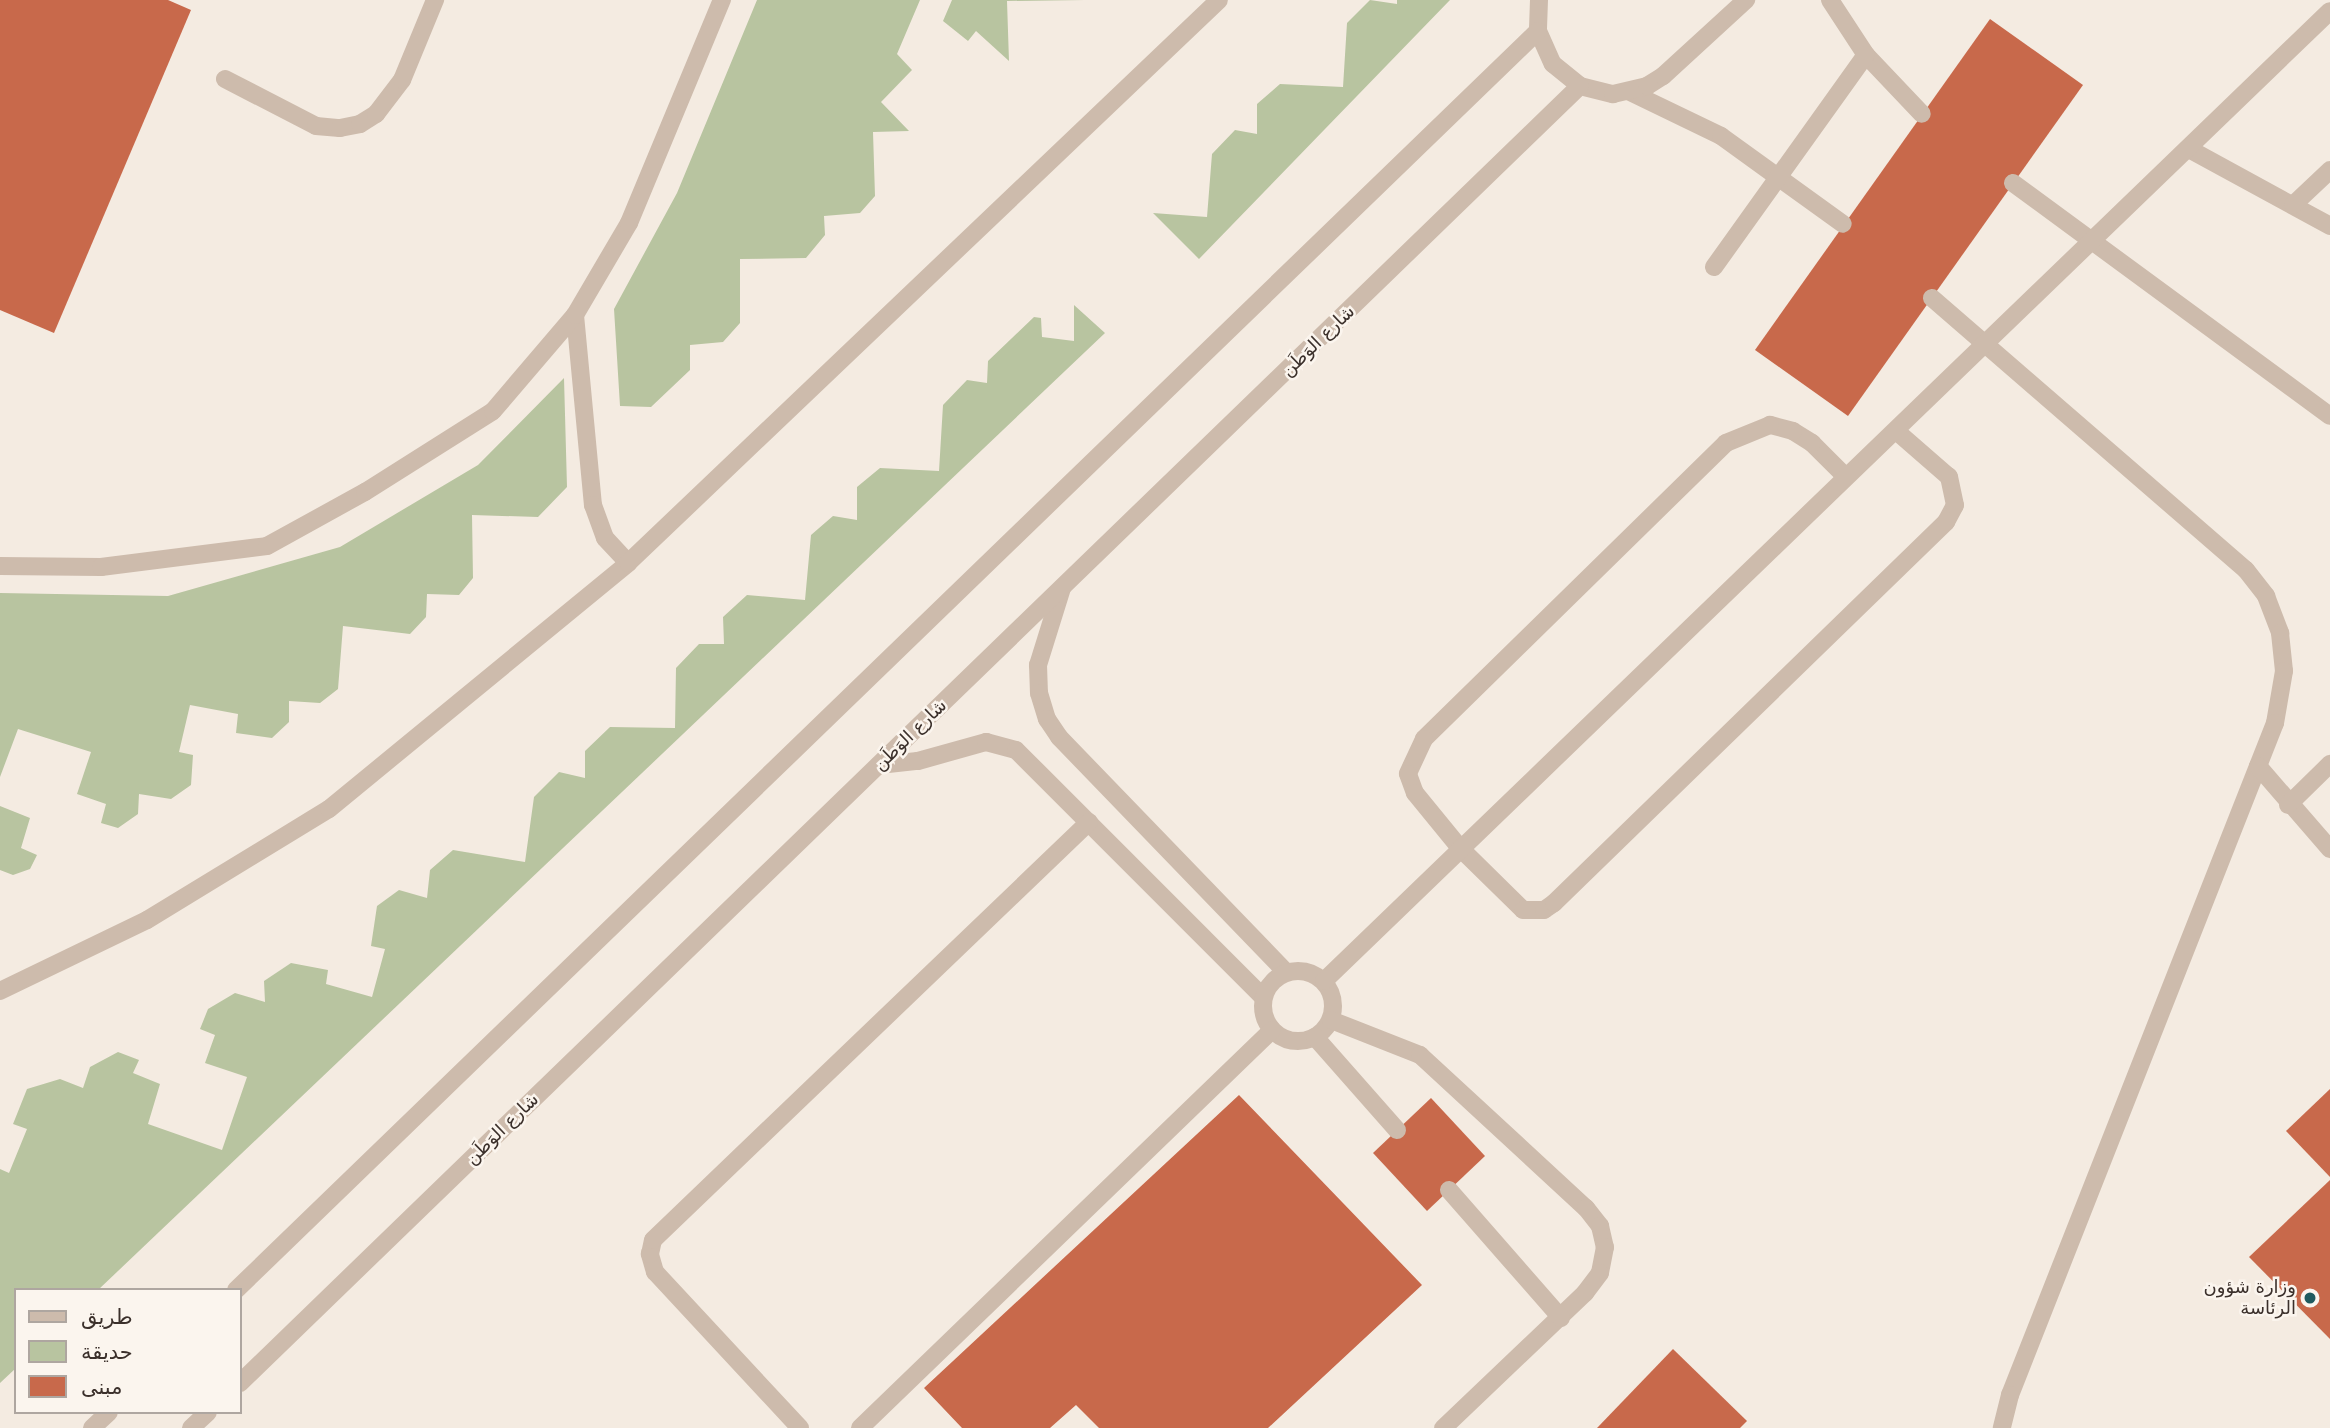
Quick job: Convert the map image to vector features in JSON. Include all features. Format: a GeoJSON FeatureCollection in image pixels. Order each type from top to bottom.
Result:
{"type":"FeatureCollection","features":[{"type":"Feature","properties":{"kind":"street"},"geometry":{"type":"LineString","coordinates":[[225,79],[316,125],[340,128],[360,124],[376,114],[402,80],[435,0]]}},
{"type":"Feature","properties":{"kind":"street"},"geometry":{"type":"LineString","coordinates":[[0,566],[101,567],[267,546],[365,492],[493,411],[575,315],[629,223],[720,0]]}},
{"type":"Feature","properties":{"kind":"street"},"geometry":{"type":"LineString","coordinates":[[0,991],[147,920],[329,809],[628,563],[1219,0]]}},
{"type":"Feature","properties":{"kind":"street"},"geometry":{"type":"LineString","coordinates":[[1539,0],[1538,31],[1553,64],[1580,86],[1596,92],[1630,92],[1721,136],[1843,224]]}},
{"type":"Feature","properties":{"kind":"street"},"geometry":{"type":"LineString","coordinates":[[1630,92],[1663,76],[1746,0]]}},
{"type":"Feature","properties":{"kind":"street"},"geometry":{"type":"LineString","coordinates":[[1830,0],[1866,55],[1922,114]]}},
{"type":"Feature","properties":{"kind":"street"},"geometry":{"type":"LineString","coordinates":[[1324,981],[2330,11]]}},
{"type":"Feature","properties":{"kind":"street"},"geometry":{"type":"LineString","coordinates":[[238,1288],[1538,31]]}},
{"type":"Feature","properties":{"kind":"street"},"geometry":{"type":"LineString","coordinates":[[1714,267],[1866,55]]}},
{"type":"Feature","properties":{"kind":"street","name":"شارع الوَطَن"},"geometry":{"type":"LineString","coordinates":[[242,1381],[1580,86]]}},
{"type":"Feature","properties":{"kind":"street"},"geometry":{"type":"LineString","coordinates":[[2189,149],[2330,226]]}},
{"type":"Feature","properties":{"kind":"street"},"geometry":{"type":"LineString","coordinates":[[2293,205],[2330,170]]}},
{"type":"Feature","properties":{"kind":"street"},"geometry":{"type":"LineString","coordinates":[[2013,183],[2330,416]]}},
{"type":"Feature","properties":{"kind":"street"},"geometry":{"type":"LineString","coordinates":[[1932,298],[2246,569],[2266,596],[2280,633],[2284,671],[2275,723],[2010,1395],[2003,1428]]}},
{"type":"Feature","properties":{"kind":"street"},"geometry":{"type":"LineString","coordinates":[[575,315],[593,505],[605,538],[628,563]]}},
{"type":"Feature","properties":{"kind":"street"},"geometry":{"type":"LineString","coordinates":[[1845,476],[1812,443],[1770,425],[1738,437],[1716,453],[1424,739],[1408,775],[1415,793],[1461,848],[1523,910],[1544,910],[1554,903],[1946,522],[1955,505],[1954,486],[1896,431]]}},
{"type":"Feature","properties":{"kind":"street"},"geometry":{"type":"LineString","coordinates":[[1062,588],[1038,666],[1039,694],[1048,719],[1059,737],[1286,972]]}},
{"type":"Feature","properties":{"kind":"street"},"geometry":{"type":"LineString","coordinates":[[879,765],[918,761],[970,744],[1001,745],[1028,760],[1263,997]]}},
{"type":"Feature","properties":{"kind":"street"},"geometry":{"type":"LineString","coordinates":[[2288,805],[2330,764]]}},
{"type":"Feature","properties":{"kind":"street"},"geometry":{"type":"LineString","coordinates":[[2258,766],[2288,805],[2330,849]]}},
{"type":"Feature","properties":{"kind":"street"},"geometry":{"type":"LineString","coordinates":[[800,1428],[655,1272],[650,1254],[653,1240],[1089,822]]}},
{"type":"Feature","properties":{"kind":"street"},"geometry":{"type":"LineString","coordinates":[[1306,971],[1324,981],[1333,999],[1331,1020],[1315,1037],[1292,1041],[1272,1030],[1262,1009],[1268,986],[1286,972],[1306,971]]}},
{"type":"Feature","properties":{"kind":"street"},"geometry":{"type":"LineString","coordinates":[[1331,1020],[1420,1055],[1586,1208],[1600,1226],[1605,1247],[1600,1273],[1561,1318],[1443,1428]]}},
{"type":"Feature","properties":{"kind":"street"},"geometry":{"type":"LineString","coordinates":[[860,1428],[1272,1030]]}},
{"type":"Feature","properties":{"kind":"street"},"geometry":{"type":"LineString","coordinates":[[1315,1037],[1397,1130]]}},
{"type":"Feature","properties":{"kind":"street"},"geometry":{"type":"LineString","coordinates":[[1449,1190],[1561,1318]]}},
{"type":"Feature","properties":{"kind":"street"},"geometry":{"type":"LineString","coordinates":[[92,1428],[107,1414]]}},
{"type":"Feature","properties":{"kind":"street"},"geometry":{"type":"LineString","coordinates":[[191,1428],[206,1414]]}},
{"type":"Feature","properties":{"kind":"green space"},"geometry":{"type":"Polygon","coordinates":[[[757,0],[920,0],[897,54],[912,70],[881,102],[909,131],[873,132],[875,196],[860,213],[824,216],[825,235],[806,258],[740,259],[740,323],[723,342],[690,345],[690,370],[651,407],[620,406],[614,309],[677,193],[757,0]]]}},
{"type":"Feature","properties":{"kind":"green space"},"geometry":{"type":"Polygon","coordinates":[[[952,0],[1085,0],[1007,1],[1009,61],[976,31],[968,41],[943,21],[952,0]]]}},
{"type":"Feature","properties":{"kind":"green space"},"geometry":{"type":"Polygon","coordinates":[[[1370,0],[1397,4],[1397,0],[1450,0],[1199,259],[1153,213],[1207,217],[1212,154],[1235,130],[1257,134],[1257,104],[1280,84],[1343,87],[1347,23],[1370,0]]]}},
{"type":"Feature","properties":{"kind":"green space"},"geometry":{"type":"Polygon","coordinates":[[[1074,305],[1105,333],[100,1288],[14,1288],[14,1370],[0,1383],[0,1169],[9,1173],[27,1129],[13,1124],[27,1089],[60,1079],[83,1088],[90,1067],[118,1052],[139,1060],[133,1073],[160,1084],[148,1124],[222,1150],[247,1077],[205,1063],[215,1035],[200,1029],[208,1009],[235,993],[265,1002],[264,981],[291,963],[328,970],[326,984],[372,997],[385,949],[371,946],[377,906],[399,890],[427,898],[430,870],[453,850],[525,862],[534,797],[559,772],[585,778],[585,751],[610,727],[675,728],[676,668],[699,644],[724,644],[723,617],[747,595],[805,600],[811,535],[833,516],[857,520],[857,487],[880,468],[939,471],[943,405],[967,380],[987,383],[988,361],[1034,317],[1041,318],[1042,337],[1074,341],[1074,305]]]}},
{"type":"Feature","properties":{"kind":"green space"},"geometry":{"type":"Polygon","coordinates":[[[564,378],[567,487],[538,517],[472,515],[473,578],[459,595],[427,594],[426,617],[410,634],[343,626],[338,689],[320,703],[289,701],[289,722],[272,738],[236,733],[238,714],[190,705],[179,752],[193,755],[191,785],[171,799],[139,794],[138,814],[118,828],[101,823],[106,804],[77,794],[91,752],[18,729],[0,777],[0,593],[168,596],[340,547],[478,465],[564,378]]]}},
{"type":"Feature","properties":{"kind":"green space"},"geometry":{"type":"Polygon","coordinates":[[[0,806],[30,818],[21,848],[37,855],[30,869],[13,875],[0,870],[0,806]]]}},
{"type":"Feature","properties":{"kind":"building"},"geometry":{"type":"Polygon","coordinates":[[[0,0],[168,0],[191,10],[54,333],[0,310],[0,0]]]}},
{"type":"Feature","properties":{"kind":"building"},"geometry":{"type":"Polygon","coordinates":[[[1990,19],[2083,85],[1848,416],[1755,350],[1990,19]]]}},
{"type":"Feature","properties":{"kind":"building"},"geometry":{"type":"Polygon","coordinates":[[[2330,1089],[2330,1177],[2286,1131],[2330,1089]]]}},
{"type":"Feature","properties":{"kind":"building"},"geometry":{"type":"Polygon","coordinates":[[[1239,1095],[1422,1285],[1268,1428],[1099,1428],[1076,1405],[1050,1428],[962,1428],[924,1388],[1239,1095]]]}},
{"type":"Feature","properties":{"kind":"building"},"geometry":{"type":"Polygon","coordinates":[[[1431,1098],[1485,1156],[1427,1211],[1373,1153],[1431,1098]]]}},
{"type":"Feature","properties":{"kind":"building","name":"وزارة شؤون الرئاسة"},"geometry":{"type":"Polygon","coordinates":[[[2330,1180],[2330,1339],[2249,1257],[2330,1180]]]}},
{"type":"Feature","properties":{"kind":"building"},"geometry":{"type":"Polygon","coordinates":[[[1673,1349],[1747,1421],[1740,1428],[1597,1428],[1673,1349]]]}},
{"type":"Feature","properties":{"kind":"place","name":"وزارة شؤون الرئاسة"},"geometry":{"type":"Point","coordinates":[2310,1298]}}]}
